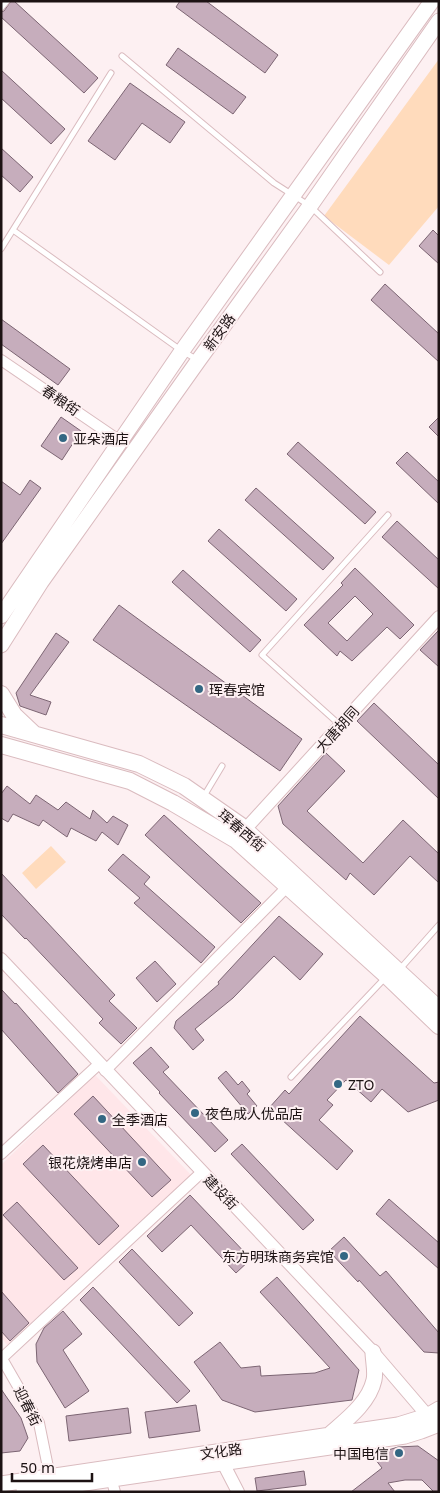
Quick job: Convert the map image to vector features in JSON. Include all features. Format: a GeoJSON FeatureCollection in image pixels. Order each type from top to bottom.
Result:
{"type":"FeatureCollection","features":[{"type":"Feature","properties":{"kind":"main road","name":"新安路"},"geometry":{"type":"LineString","coordinates":[[1,645],[35,579],[120,441],[432,1]]}},
{"type":"Feature","properties":{"kind":"main road","name":"新安路"},"geometry":{"type":"LineString","coordinates":[[1,616],[35,579],[198,361],[310,206],[439,21]]}},
{"type":"Feature","properties":{"kind":"main road"},"geometry":{"type":"LineString","coordinates":[[1,694],[14,715],[35,734]]}},
{"type":"Feature","properties":{"kind":"main road","name":"珲春西街"},"geometry":{"type":"LineString","coordinates":[[1,725],[139,764],[184,786],[202,799],[392,974],[439,1026]]}},
{"type":"Feature","properties":{"kind":"main road","name":"珲春西街"},"geometry":{"type":"LineString","coordinates":[[1,744],[130,781],[240,835],[287,887],[392,974],[439,1009]]}},
{"type":"Feature","properties":{"kind":"main road"},"geometry":{"type":"LineString","coordinates":[[1,754],[26,752]]}},
{"type":"Feature","properties":{"kind":"main road"},"geometry":{"type":"LineString","coordinates":[[329,1435],[356,1410],[366,1396],[374,1379],[372,1352]]}},
{"type":"Feature","properties":{"kind":"main road","name":"文化路"},"geometry":{"type":"LineString","coordinates":[[24,1492],[51,1481],[113,1485],[222,1457],[329,1435],[436,1420]]}},
{"type":"Feature","properties":{"kind":"main road","name":"文化路"},"geometry":{"type":"LineString","coordinates":[[1,1484],[51,1481],[222,1457],[405,1436],[436,1420]]}},
{"type":"Feature","properties":{"kind":"street","name":"春粮街"},"geometry":{"type":"LineString","coordinates":[[1,360],[120,441]]}},
{"type":"Feature","properties":{"kind":"street","name":"大唐胡同"},"geometry":{"type":"LineString","coordinates":[[240,835],[439,617]]}},
{"type":"Feature","properties":{"kind":"street"},"geometry":{"type":"LineString","coordinates":[[1,1154],[102,1067],[287,887]]}},
{"type":"Feature","properties":{"kind":"street","name":"建设街"},"geometry":{"type":"LineString","coordinates":[[1,960],[436,1420]]}},
{"type":"Feature","properties":{"kind":"street"},"geometry":{"type":"LineString","coordinates":[[1,1358],[202,1172]]}},
{"type":"Feature","properties":{"kind":"street","name":"迎春街"},"geometry":{"type":"LineString","coordinates":[[1,1358],[39,1423],[51,1481]]}},
{"type":"Feature","properties":{"kind":"street"},"geometry":{"type":"LineString","coordinates":[[222,1457],[238,1492]]}},
{"type":"Feature","properties":{"kind":"lane"},"geometry":{"type":"LineString","coordinates":[[1,8],[7,1]]}},
{"type":"Feature","properties":{"kind":"lane"},"geometry":{"type":"LineString","coordinates":[[122,56],[274,183],[310,206],[380,272]]}},
{"type":"Feature","properties":{"kind":"lane"},"geometry":{"type":"LineString","coordinates":[[1,249],[111,73]]}},
{"type":"Feature","properties":{"kind":"lane"},"geometry":{"type":"LineString","coordinates":[[13,230],[198,361]]}},
{"type":"Feature","properties":{"kind":"lane"},"geometry":{"type":"LineString","coordinates":[[340,725],[262,656],[388,515]]}},
{"type":"Feature","properties":{"kind":"lane"},"geometry":{"type":"LineString","coordinates":[[202,799],[222,766]]}},
{"type":"Feature","properties":{"kind":"lane"},"geometry":{"type":"LineString","coordinates":[[291,1077],[438,925]]}},
{"type":"Feature","properties":{"kind":"shaded area"},"geometry":{"type":"Polygon","coordinates":[[[439,59],[439,206],[389,265],[324,216],[439,59]]]}},
{"type":"Feature","properties":{"kind":"shaded area"},"geometry":{"type":"Polygon","coordinates":[[[51,846],[66,862],[36,889],[22,873],[51,846]]]}},
{"type":"Feature","properties":{"kind":"shaded area"},"geometry":{"type":"Polygon","coordinates":[[[95,1075],[191,1175],[7,1345],[1,1337],[1,1165],[95,1075]]]}},
{"type":"Feature","properties":{"kind":"building"},"geometry":{"type":"Polygon","coordinates":[[[11,1],[14,1],[98,78],[84,93],[1,17],[1,12],[4,11],[11,1]]]}},
{"type":"Feature","properties":{"kind":"building"},"geometry":{"type":"Polygon","coordinates":[[[180,1],[206,1],[278,55],[265,73],[176,7],[180,1]]]}},
{"type":"Feature","properties":{"kind":"building"},"geometry":{"type":"Polygon","coordinates":[[[178,48],[246,97],[233,114],[166,65],[178,48]]]}},
{"type":"Feature","properties":{"kind":"building"},"geometry":{"type":"Polygon","coordinates":[[[1,70],[65,129],[51,144],[1,98],[1,70]]]}},
{"type":"Feature","properties":{"kind":"building"},"geometry":{"type":"Polygon","coordinates":[[[130,83],[185,122],[170,143],[142,123],[115,160],[88,141],[130,83]]]}},
{"type":"Feature","properties":{"kind":"building"},"geometry":{"type":"Polygon","coordinates":[[[1,148],[33,177],[20,192],[1,175],[1,148]]]}},
{"type":"Feature","properties":{"kind":"building"},"geometry":{"type":"Polygon","coordinates":[[[433,230],[439,236],[439,264],[419,246],[433,230]]]}},
{"type":"Feature","properties":{"kind":"building"},"geometry":{"type":"Polygon","coordinates":[[[385,284],[439,334],[439,362],[371,300],[385,284]]]}},
{"type":"Feature","properties":{"kind":"building"},"geometry":{"type":"Polygon","coordinates":[[[1,319],[70,369],[58,385],[1,344],[1,319]]]}},
{"type":"Feature","properties":{"kind":"building"},"geometry":{"type":"Polygon","coordinates":[[[61,417],[81,431],[62,460],[41,446],[61,417]]]}},
{"type":"Feature","properties":{"kind":"building"},"geometry":{"type":"Polygon","coordinates":[[[439,417],[439,437],[429,427],[439,417]]]}},
{"type":"Feature","properties":{"kind":"building"},"geometry":{"type":"Polygon","coordinates":[[[298,442],[376,512],[365,524],[287,454],[298,442]]]}},
{"type":"Feature","properties":{"kind":"building"},"geometry":{"type":"Polygon","coordinates":[[[407,452],[439,482],[439,504],[396,463],[407,452]]]}},
{"type":"Feature","properties":{"kind":"building"},"geometry":{"type":"Polygon","coordinates":[[[30,480],[41,488],[1,544],[1,481],[20,495],[30,480]]]}},
{"type":"Feature","properties":{"kind":"building"},"geometry":{"type":"Polygon","coordinates":[[[256,488],[334,558],[323,570],[245,500],[256,488]]]}},
{"type":"Feature","properties":{"kind":"building"},"geometry":{"type":"Polygon","coordinates":[[[397,521],[439,560],[439,589],[382,537],[397,521]]]}},
{"type":"Feature","properties":{"kind":"building"},"geometry":{"type":"Polygon","coordinates":[[[219,529],[297,599],[286,611],[208,541],[219,529]]]}},
{"type":"Feature","properties":{"kind":"building"},"geometry":{"type":"Polygon","coordinates":[[[355,568],[414,625],[400,639],[387,627],[352,661],[340,651],[337,656],[304,625],[343,585],[341,583],[355,568]],[[355,596],[328,623],[347,641],[373,614],[355,596]]]}},
{"type":"Feature","properties":{"kind":"building"},"geometry":{"type":"Polygon","coordinates":[[[183,570],[261,640],[250,652],[172,582],[183,570]]]}},
{"type":"Feature","properties":{"kind":"building","name":"珲春宾馆"},"geometry":{"type":"Polygon","coordinates":[[[119,605],[302,739],[280,771],[93,640],[119,605]]]}},
{"type":"Feature","properties":{"kind":"building"},"geometry":{"type":"Polygon","coordinates":[[[439,630],[439,667],[420,650],[439,630]]]}},
{"type":"Feature","properties":{"kind":"building"},"geometry":{"type":"Polygon","coordinates":[[[56,633],[69,642],[30,695],[51,702],[46,715],[20,706],[16,693],[56,633]]]}},
{"type":"Feature","properties":{"kind":"building"},"geometry":{"type":"Polygon","coordinates":[[[374,703],[439,765],[439,799],[357,721],[374,703]]]}},
{"type":"Feature","properties":{"kind":"building"},"geometry":{"type":"Polygon","coordinates":[[[326,753],[345,771],[307,811],[363,863],[403,820],[439,854],[439,883],[410,856],[374,895],[350,873],[346,880],[283,824],[278,806],[326,753]]]}},
{"type":"Feature","properties":{"kind":"building"},"geometry":{"type":"Polygon","coordinates":[[[7,786],[30,804],[36,795],[58,810],[66,802],[90,819],[93,810],[107,823],[113,816],[128,825],[118,845],[102,832],[96,841],[71,828],[67,837],[43,820],[39,826],[13,814],[8,822],[1,818],[1,794],[7,786]]]}},
{"type":"Feature","properties":{"kind":"building"},"geometry":{"type":"Polygon","coordinates":[[[164,815],[261,903],[241,923],[145,835],[164,815]]]}},
{"type":"Feature","properties":{"kind":"building"},"geometry":{"type":"Polygon","coordinates":[[[123,854],[150,877],[144,884],[215,947],[201,963],[134,903],[140,898],[108,870],[123,854]]]}},
{"type":"Feature","properties":{"kind":"building"},"geometry":{"type":"Polygon","coordinates":[[[1,873],[115,995],[109,1001],[137,1028],[121,1044],[99,1023],[103,1019],[1,914],[1,873]]]}},
{"type":"Feature","properties":{"kind":"building"},"geometry":{"type":"Polygon","coordinates":[[[279,916],[323,954],[300,980],[274,956],[233,998],[195,1029],[204,1040],[193,1050],[174,1028],[176,1021],[219,984],[218,982],[279,916]]]}},
{"type":"Feature","properties":{"kind":"building"},"geometry":{"type":"Polygon","coordinates":[[[155,961],[176,984],[157,1002],[136,978],[155,961]]]}},
{"type":"Feature","properties":{"kind":"building"},"geometry":{"type":"Polygon","coordinates":[[[1,989],[16,1003],[78,1074],[58,1093],[1,1029],[1,989]]]}},
{"type":"Feature","properties":{"kind":"building"},"geometry":{"type":"Polygon","coordinates":[[[360,1016],[434,1083],[439,1082],[439,1100],[408,1112],[382,1089],[371,1102],[346,1080],[327,1100],[333,1105],[319,1120],[353,1151],[337,1170],[269,1108],[285,1090],[289,1094],[360,1016]]]}},
{"type":"Feature","properties":{"kind":"building"},"geometry":{"type":"Polygon","coordinates":[[[151,1047],[169,1067],[163,1072],[228,1140],[215,1152],[133,1063],[151,1047]]]}},
{"type":"Feature","properties":{"kind":"building"},"geometry":{"type":"Polygon","coordinates":[[[226,1071],[238,1085],[242,1081],[250,1091],[247,1094],[257,1106],[248,1114],[218,1078],[226,1071]]]}},
{"type":"Feature","properties":{"kind":"building"},"geometry":{"type":"Polygon","coordinates":[[[93,1096],[171,1180],[152,1197],[74,1114],[93,1096]]]}},
{"type":"Feature","properties":{"kind":"building"},"geometry":{"type":"Polygon","coordinates":[[[242,1144],[314,1220],[303,1230],[231,1154],[242,1144]]]}},
{"type":"Feature","properties":{"kind":"building"},"geometry":{"type":"Polygon","coordinates":[[[43,1145],[119,1226],[99,1245],[23,1164],[43,1145]]]}},
{"type":"Feature","properties":{"kind":"building"},"geometry":{"type":"Polygon","coordinates":[[[190,1195],[251,1259],[236,1273],[191,1225],[162,1252],[147,1236],[190,1195]]]}},
{"type":"Feature","properties":{"kind":"building"},"geometry":{"type":"Polygon","coordinates":[[[389,1199],[439,1243],[439,1269],[376,1214],[389,1199]]]}},
{"type":"Feature","properties":{"kind":"building"},"geometry":{"type":"Polygon","coordinates":[[[17,1202],[78,1268],[64,1280],[3,1215],[17,1202]]]}},
{"type":"Feature","properties":{"kind":"building"},"geometry":{"type":"Polygon","coordinates":[[[344,1237],[380,1276],[386,1271],[439,1333],[439,1353],[424,1352],[359,1280],[358,1282],[329,1251],[344,1237]]]}},
{"type":"Feature","properties":{"kind":"building"},"geometry":{"type":"Polygon","coordinates":[[[132,1249],[193,1313],[179,1326],[119,1262],[132,1249]]]}},
{"type":"Feature","properties":{"kind":"building"},"geometry":{"type":"Polygon","coordinates":[[[277,1277],[359,1370],[352,1400],[255,1412],[222,1400],[194,1362],[220,1342],[241,1368],[260,1366],[261,1376],[315,1373],[330,1368],[260,1292],[277,1277]]]}},
{"type":"Feature","properties":{"kind":"building"},"geometry":{"type":"Polygon","coordinates":[[[93,1287],[190,1391],[177,1403],[80,1300],[93,1287]]]}},
{"type":"Feature","properties":{"kind":"building"},"geometry":{"type":"Polygon","coordinates":[[[1,1291],[29,1323],[10,1341],[1,1331],[1,1291]]]}},
{"type":"Feature","properties":{"kind":"building"},"geometry":{"type":"Polygon","coordinates":[[[63,1311],[82,1334],[63,1350],[89,1391],[65,1408],[37,1362],[36,1344],[44,1328],[63,1311]]]}},
{"type":"Feature","properties":{"kind":"building"},"geometry":{"type":"Polygon","coordinates":[[[1,1389],[21,1418],[28,1438],[20,1451],[1,1453],[1,1389]]]}},
{"type":"Feature","properties":{"kind":"building"},"geometry":{"type":"Polygon","coordinates":[[[196,1405],[200,1431],[149,1438],[145,1412],[196,1405]]]}},
{"type":"Feature","properties":{"kind":"building"},"geometry":{"type":"Polygon","coordinates":[[[128,1408],[131,1433],[69,1441],[66,1416],[128,1408]]]}},
{"type":"Feature","properties":{"kind":"building"},"geometry":{"type":"Polygon","coordinates":[[[418,1446],[439,1461],[439,1492],[434,1492],[422,1480],[405,1480],[388,1483],[395,1492],[351,1492],[382,1468],[372,1455],[398,1447],[418,1446]]]}},
{"type":"Feature","properties":{"kind":"building"},"geometry":{"type":"Polygon","coordinates":[[[304,1471],[306,1485],[257,1491],[255,1478],[304,1471]]]}},
{"type":"Feature","properties":{"kind":"place","name":"亚朵酒店"},"geometry":{"type":"Point","coordinates":[63,438]}},
{"type":"Feature","properties":{"kind":"place","name":"珲春宾馆"},"geometry":{"type":"Point","coordinates":[199,689]}},
{"type":"Feature","properties":{"kind":"place","name":"ZTO"},"geometry":{"type":"Point","coordinates":[338,1084]}},
{"type":"Feature","properties":{"kind":"place","name":"夜色成人优品店"},"geometry":{"type":"Point","coordinates":[195,1113]}},
{"type":"Feature","properties":{"kind":"place","name":"全季酒店"},"geometry":{"type":"Point","coordinates":[102,1119]}},
{"type":"Feature","properties":{"kind":"place","name":"银花烧烤串店"},"geometry":{"type":"Point","coordinates":[142,1162]}},
{"type":"Feature","properties":{"kind":"place","name":"东方明珠商务宾馆"},"geometry":{"type":"Point","coordinates":[344,1256]}},
{"type":"Feature","properties":{"kind":"place","name":"中国电信"},"geometry":{"type":"Point","coordinates":[399,1453]}}]}
